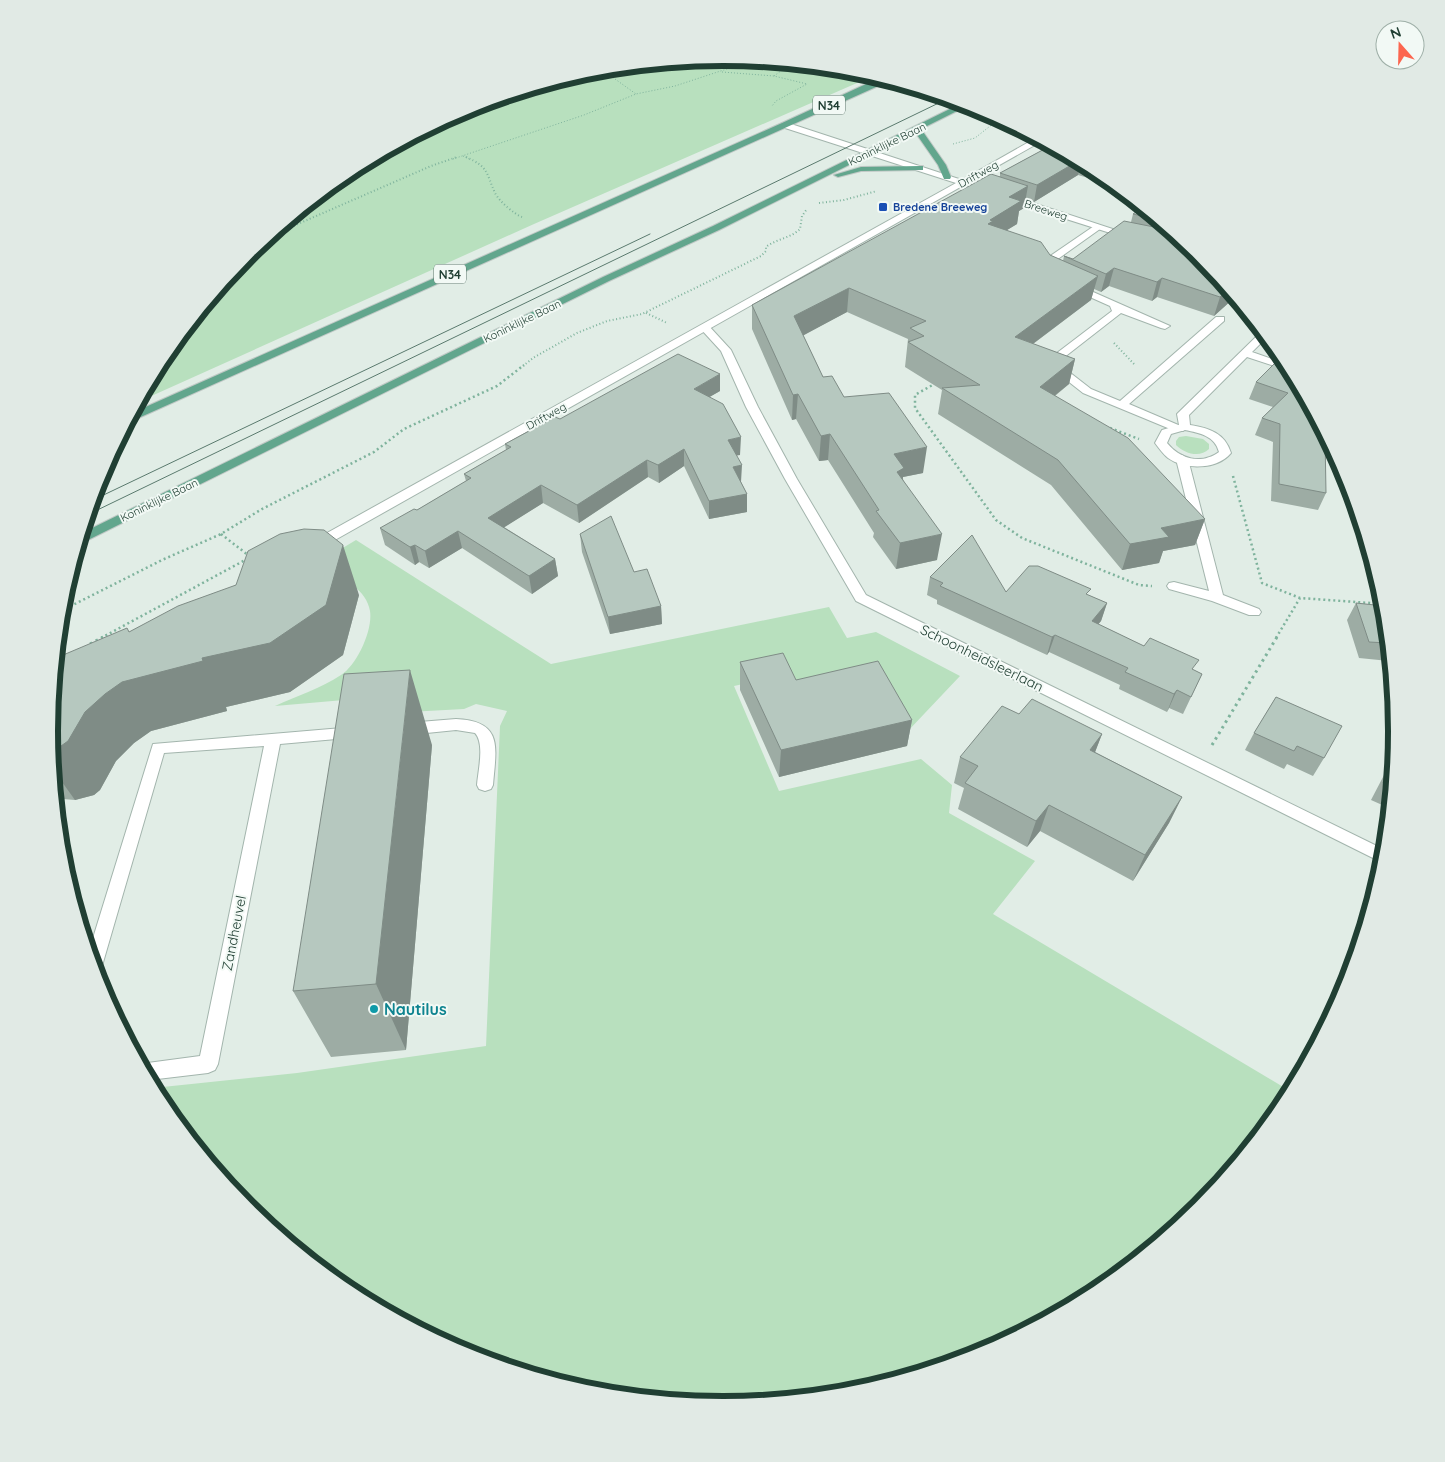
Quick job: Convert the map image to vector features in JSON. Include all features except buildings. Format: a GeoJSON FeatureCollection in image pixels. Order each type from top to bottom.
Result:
{"type":"FeatureCollection","features":[{"type":"Feature","properties":{"kind":"main road","name":"N34"},"geometry":{"type":"LineString","coordinates":[[138,414],[874,84]]}},
{"type":"Feature","properties":{"kind":"main road","name":"Koninklijke Baan"},"geometry":{"type":"LineString","coordinates":[[87,535],[956,109]]}},
{"type":"Feature","properties":{"kind":"main road"},"geometry":{"type":"LineString","coordinates":[[917,129],[942,165],[947,177]]}},
{"type":"Feature","properties":{"kind":"main road"},"geometry":{"type":"LineString","coordinates":[[814,180],[861,170],[920,168]]}},
{"type":"Feature","properties":{"kind":"street"},"geometry":{"type":"LineString","coordinates":[[785,125],[968,184]]}},
{"type":"Feature","properties":{"kind":"street","name":"Driftweg"},"geometry":{"type":"LineString","coordinates":[[299,554],[704,327],[968,184],[1033,144]]}},
{"type":"Feature","properties":{"kind":"street","name":"Breeweg"},"geometry":{"type":"LineString","coordinates":[[996,194],[1135,238]]}},
{"type":"Feature","properties":{"kind":"street"},"geometry":{"type":"LineString","coordinates":[[1097,227],[1043,265],[1049,275],[1058,280],[1115,304],[1117,312],[1057,358],[1059,369],[1087,390],[1121,405],[1182,428],[1201,430],[1215,436],[1224,444],[1225,453],[1218,460],[1197,463],[1173,456],[1161,444],[1166,432],[1182,428]]}},
{"type":"Feature","properties":{"kind":"street"},"geometry":{"type":"LineString","coordinates":[[1115,307],[1165,326]]}},
{"type":"Feature","properties":{"kind":"street"},"geometry":{"type":"LineString","coordinates":[[1121,405],[1220,319]]}},
{"type":"Feature","properties":{"kind":"street","name":"Schoonheidsleerlaan"},"geometry":{"type":"LineString","coordinates":[[704,327],[726,350],[752,407],[790,479],[861,598],[1376,853]]}},
{"type":"Feature","properties":{"kind":"street"},"geometry":{"type":"LineString","coordinates":[[1182,428],[1183,414],[1259,339]]}},
{"type":"Feature","properties":{"kind":"street"},"geometry":{"type":"LineString","coordinates":[[1245,353],[1276,364]]}},
{"type":"Feature","properties":{"kind":"street"},"geometry":{"type":"LineString","coordinates":[[1182,459],[1217,598]]}},
{"type":"Feature","properties":{"kind":"street"},"geometry":{"type":"LineString","coordinates":[[1174,586],[1217,598],[1254,612]]}},
{"type":"Feature","properties":{"kind":"street"},"geometry":{"type":"LineString","coordinates":[[390,730],[458,725],[473,726],[481,729],[485,736],[486,744],[485,784]]}},
{"type":"Feature","properties":{"kind":"street"},"geometry":{"type":"LineString","coordinates":[[96,954],[158,748],[371,732]]}},
{"type":"Feature","properties":{"kind":"street","name":"Zandheuvel"},"geometry":{"type":"LineString","coordinates":[[152,1071],[208,1064],[273,739]]}},
{"type":"Feature","properties":{"kind":"path"},"geometry":{"type":"LineString","coordinates":[[286,229],[423,170],[584,115],[636,94],[676,86],[736,66]]}},
{"type":"Feature","properties":{"kind":"path"},"geometry":{"type":"LineString","coordinates":[[774,76],[784,69]]}},
{"type":"Feature","properties":{"kind":"path"},"geometry":{"type":"LineString","coordinates":[[720,72],[774,76],[807,84],[776,101],[771,108],[800,118]]}},
{"type":"Feature","properties":{"kind":"path"},"geometry":{"type":"LineString","coordinates":[[611,76],[636,94]]}},
{"type":"Feature","properties":{"kind":"path"},"geometry":{"type":"LineString","coordinates":[[952,144],[975,138],[993,124]]}},
{"type":"Feature","properties":{"kind":"path"},"geometry":{"type":"LineString","coordinates":[[462,156],[479,164],[490,176],[496,195],[517,215],[550,230]]}},
{"type":"Feature","properties":{"kind":"path"},"geometry":{"type":"LineString","coordinates":[[818,203],[860,196],[881,190]]}},
{"type":"Feature","properties":{"kind":"path"},"geometry":{"type":"LineString","coordinates":[[69,607],[162,560],[221,534],[262,509],[374,452],[404,429],[497,386],[534,358],[577,333],[607,321],[645,313],[761,256],[772,241],[796,234],[802,228],[804,211],[810,206]]}},
{"type":"Feature","properties":{"kind":"path"},"geometry":{"type":"LineString","coordinates":[[645,313],[672,326]]}},
{"type":"Feature","properties":{"kind":"path"},"geometry":{"type":"LineString","coordinates":[[1114,342],[1132,362],[1152,377]]}},
{"type":"Feature","properties":{"kind":"path"},"geometry":{"type":"LineString","coordinates":[[940,382],[932,384],[915,395],[915,408],[996,520],[1022,538],[1139,585],[1174,586]]}},
{"type":"Feature","properties":{"kind":"path"},"geometry":{"type":"LineString","coordinates":[[1107,426],[1151,444],[1161,444]]}},
{"type":"Feature","properties":{"kind":"path"},"geometry":{"type":"LineString","coordinates":[[1218,460],[1233,474],[1262,583],[1300,598],[1375,603]]}},
{"type":"Feature","properties":{"kind":"path"},"geometry":{"type":"LineString","coordinates":[[221,534],[250,557]]}},
{"type":"Feature","properties":{"kind":"path"},"geometry":{"type":"LineString","coordinates":[[1200,766],[1300,598]]}},
{"type":"Feature","properties":{"kind":"green space"},"geometry":{"type":"Polygon","coordinates":[[[679,67],[766,67],[861,81],[534,224],[147,398],[195,326],[252,261],[284,231],[318,203],[390,155],[468,117],[509,101],[550,89],[593,79],[679,67]]]}},
{"type":"Feature","properties":{"kind":"green space"},"geometry":{"type":"Polygon","coordinates":[[[1186,436],[1203,439],[1209,444],[1209,449],[1197,454],[1184,451],[1176,445],[1176,441],[1179,437],[1186,436]]]}},
{"type":"Feature","properties":{"kind":"green space"},"geometry":{"type":"Polygon","coordinates":[[[356,540],[551,664],[829,607],[847,638],[876,632],[960,676],[907,732],[796,703],[780,676],[734,686],[779,791],[921,759],[952,785],[949,813],[1035,861],[993,914],[1283,1087],[1250,1136],[1193,1201],[1127,1259],[1055,1307],[1017,1327],[936,1361],[895,1373],[852,1383],[766,1395],[679,1395],[593,1383],[550,1373],[509,1361],[428,1327],[390,1307],[353,1284],[284,1231],[252,1201],[195,1136],[162,1087],[297,1073],[486,1046],[500,726],[507,711],[476,704],[464,709],[390,713],[367,698],[275,706],[317,688],[341,675],[358,655],[369,628],[369,607],[362,594],[354,586],[291,579],[356,540]]]}},
{"type":"Feature","properties":{"kind":"tram line"},"geometry":{"type":"LineString","coordinates":[[95,511],[940,102]]}},
{"type":"Feature","properties":{"kind":"tram line"},"geometry":{"type":"LineString","coordinates":[[101,496],[650,234]]}},
{"type":"Feature","properties":{"kind":"place","name":"Bredene Breeweg"},"geometry":{"type":"Point","coordinates":[883,207]}},
{"type":"Feature","properties":{"kind":"place","name":"Nautilus"},"geometry":{"type":"Point","coordinates":[374,1009]}}]}
